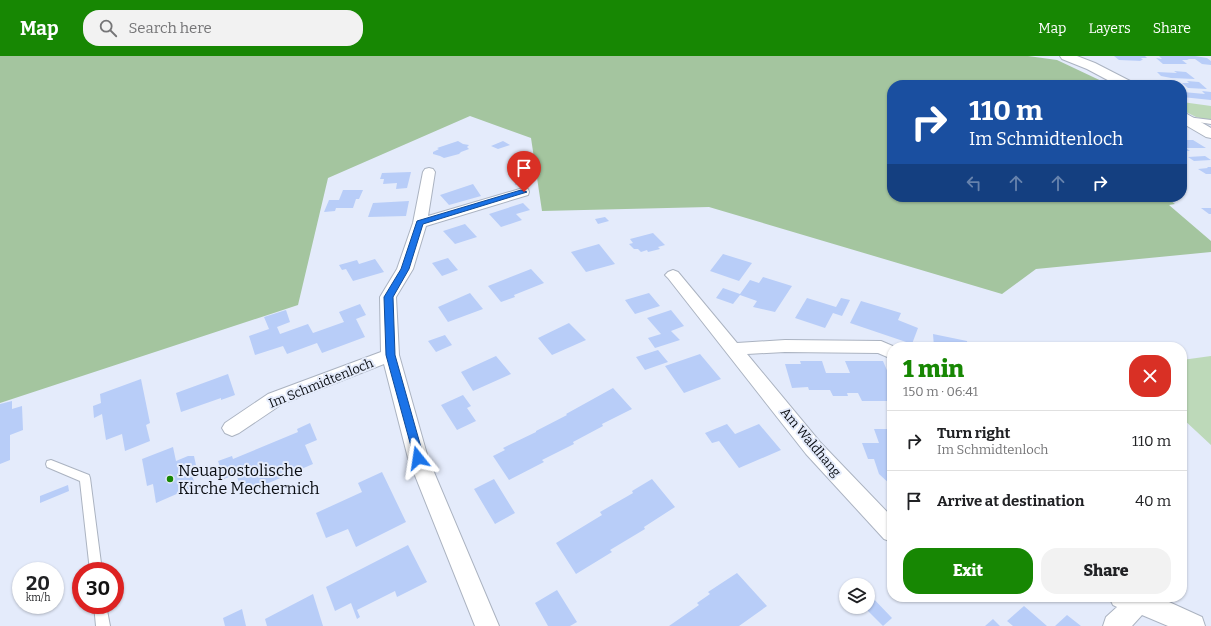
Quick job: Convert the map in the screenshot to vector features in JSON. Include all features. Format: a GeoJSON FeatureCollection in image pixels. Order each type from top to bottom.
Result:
{"type":"FeatureCollection","features":[{"type":"Feature","properties":{"kind":"street"},"geometry":{"type":"LineString","coordinates":[[1054,56],[1106,74]]}},
{"type":"Feature","properties":{"kind":"street"},"geometry":{"type":"LineString","coordinates":[[1066,56],[1117,80]]}},
{"type":"Feature","properties":{"kind":"street"},"geometry":{"type":"LineString","coordinates":[[1187,120],[1211,134]]}},
{"type":"Feature","properties":{"kind":"street","name":"Im Schmidtenloch"},"geometry":{"type":"LineString","coordinates":[[429,172],[420,223],[405,269],[388,297],[390,355],[418,458],[485,625]]}},
{"type":"Feature","properties":{"kind":"street"},"geometry":{"type":"LineString","coordinates":[[420,223],[524,192]]}},
{"type":"Feature","properties":{"kind":"street","name":"Am Waldhang"},"geometry":{"type":"LineString","coordinates":[[673,275],[813,448],[887,527]]}},
{"type":"Feature","properties":{"kind":"street"},"geometry":{"type":"LineString","coordinates":[[734,349],[785,346],[881,347],[887,350]]}},
{"type":"Feature","properties":{"kind":"street","name":"Im Schmidtenloch"},"geometry":{"type":"LineString","coordinates":[[232,428],[275,399],[390,355]]}},
{"type":"Feature","properties":{"kind":"street"},"geometry":{"type":"LineString","coordinates":[[1115,626],[1128,602]]}},
{"type":"Feature","properties":{"kind":"street"},"geometry":{"type":"LineString","coordinates":[[1139,602],[1169,612],[1193,626]]}},
{"type":"Feature","properties":{"kind":"lane"},"geometry":{"type":"LineString","coordinates":[[1187,118],[1211,122]]}},
{"type":"Feature","properties":{"kind":"lane"},"geometry":{"type":"LineString","coordinates":[[51,464],[85,478],[95,562]]}},
{"type":"Feature","properties":{"kind":"lane"},"geometry":{"type":"LineString","coordinates":[[101,614],[103,626]]}},
{"type":"Feature","properties":{"kind":"green space"},"geometry":{"type":"Polygon","coordinates":[[[0,56],[1028,56],[1057,60],[1099,80],[887,80],[887,202],[1172,202],[1175,204],[1169,205],[1211,241],[1211,252],[1036,269],[1002,294],[709,207],[542,211],[531,138],[470,116],[328,178],[298,305],[0,403],[0,56]]]}},
{"type":"Feature","properties":{"kind":"green space"},"geometry":{"type":"Polygon","coordinates":[[[1187,103],[1211,106],[1211,121],[1196,117],[1187,112],[1187,103]]]}},
{"type":"Feature","properties":{"kind":"green space"},"geometry":{"type":"Polygon","coordinates":[[[1211,356],[1211,445],[1187,423],[1187,359],[1211,356]]]}},
{"type":"Feature","properties":{"kind":"building"},"geometry":{"type":"Polygon","coordinates":[[[1114,56],[1145,56],[1147,58],[1141,58],[1143,60],[1140,60],[1142,61],[1119,60],[1114,56]]]}},
{"type":"Feature","properties":{"kind":"building"},"geometry":{"type":"Polygon","coordinates":[[[1159,56],[1195,56],[1207,58],[1211,61],[1211,65],[1202,64],[1195,59],[1182,60],[1187,64],[1163,64],[1156,58],[1162,59],[1159,56]]]}},
{"type":"Feature","properties":{"kind":"building"},"geometry":{"type":"Polygon","coordinates":[[[1174,71],[1186,72],[1195,79],[1171,78],[1161,76],[1157,72],[1177,73],[1174,71]]]}},
{"type":"Feature","properties":{"kind":"building"},"geometry":{"type":"Polygon","coordinates":[[[1187,81],[1199,82],[1207,89],[1188,88],[1187,83],[1189,83],[1187,81]]]}},
{"type":"Feature","properties":{"kind":"building"},"geometry":{"type":"Polygon","coordinates":[[[1202,91],[1211,92],[1211,100],[1187,98],[1187,92],[1205,94],[1202,91]]]}},
{"type":"Feature","properties":{"kind":"building"},"geometry":{"type":"Polygon","coordinates":[[[1187,140],[1193,140],[1206,148],[1187,148],[1187,140]]]}},
{"type":"Feature","properties":{"kind":"building"},"geometry":{"type":"Polygon","coordinates":[[[458,141],[469,145],[467,147],[469,149],[459,154],[444,158],[433,154],[433,152],[439,149],[437,148],[458,141]]]}},
{"type":"Feature","properties":{"kind":"building"},"geometry":{"type":"Polygon","coordinates":[[[503,141],[510,145],[498,149],[491,146],[503,141]]]}},
{"type":"Feature","properties":{"kind":"building"},"geometry":{"type":"Polygon","coordinates":[[[1205,156],[1211,160],[1194,161],[1188,157],[1205,156]]]}},
{"type":"Feature","properties":{"kind":"building"},"geometry":{"type":"Polygon","coordinates":[[[1207,167],[1211,167],[1211,174],[1206,174],[1198,169],[1208,168],[1207,167]]]}},
{"type":"Feature","properties":{"kind":"building"},"geometry":{"type":"Polygon","coordinates":[[[411,172],[407,188],[396,189],[397,183],[383,184],[384,179],[380,179],[382,173],[411,172]]]}},
{"type":"Feature","properties":{"kind":"building"},"geometry":{"type":"Polygon","coordinates":[[[524,174],[525,184],[515,185],[514,175],[524,174]]]}},
{"type":"Feature","properties":{"kind":"building"},"geometry":{"type":"Polygon","coordinates":[[[473,184],[481,196],[449,205],[440,195],[473,184]]]}},
{"type":"Feature","properties":{"kind":"building"},"geometry":{"type":"Polygon","coordinates":[[[343,190],[363,190],[359,199],[356,199],[353,208],[336,208],[335,211],[324,212],[329,200],[339,200],[343,190]]]}},
{"type":"Feature","properties":{"kind":"building"},"geometry":{"type":"Polygon","coordinates":[[[409,201],[406,216],[368,217],[373,203],[409,201]]]}},
{"type":"Feature","properties":{"kind":"building"},"geometry":{"type":"Polygon","coordinates":[[[523,203],[530,210],[516,214],[522,220],[501,227],[489,214],[523,203]]]}},
{"type":"Feature","properties":{"kind":"building"},"geometry":{"type":"Polygon","coordinates":[[[1201,208],[1211,208],[1211,214],[1209,214],[1201,208]]]}},
{"type":"Feature","properties":{"kind":"building"},"geometry":{"type":"Polygon","coordinates":[[[605,217],[609,221],[598,224],[595,219],[605,217]]]}},
{"type":"Feature","properties":{"kind":"building"},"geometry":{"type":"Polygon","coordinates":[[[465,224],[477,237],[455,244],[443,231],[465,224]]]}},
{"type":"Feature","properties":{"kind":"building"},"geometry":{"type":"Polygon","coordinates":[[[653,233],[665,245],[658,247],[660,249],[641,252],[638,249],[634,249],[629,244],[633,243],[630,239],[653,233]]]}},
{"type":"Feature","properties":{"kind":"building"},"geometry":{"type":"Polygon","coordinates":[[[599,244],[615,264],[586,272],[571,252],[599,244]]]}},
{"type":"Feature","properties":{"kind":"building"},"geometry":{"type":"Polygon","coordinates":[[[723,254],[752,263],[739,281],[710,271],[723,254]]]}},
{"type":"Feature","properties":{"kind":"building"},"geometry":{"type":"Polygon","coordinates":[[[448,258],[458,270],[442,276],[432,263],[448,258]]]}},
{"type":"Feature","properties":{"kind":"building"},"geometry":{"type":"Polygon","coordinates":[[[375,259],[384,272],[353,281],[346,269],[342,270],[339,265],[357,260],[359,264],[375,259]]]}},
{"type":"Feature","properties":{"kind":"building"},"geometry":{"type":"Polygon","coordinates":[[[531,269],[544,283],[514,295],[515,297],[501,302],[488,286],[531,269]]]}},
{"type":"Feature","properties":{"kind":"building"},"geometry":{"type":"Polygon","coordinates":[[[763,277],[792,286],[775,312],[753,307],[757,301],[740,295],[733,304],[716,298],[723,288],[740,294],[750,280],[759,283],[763,277]]]}},
{"type":"Feature","properties":{"kind":"building"},"geometry":{"type":"Polygon","coordinates":[[[470,293],[483,309],[448,322],[438,307],[470,293]]]}},
{"type":"Feature","properties":{"kind":"building"},"geometry":{"type":"Polygon","coordinates":[[[649,293],[660,306],[635,314],[625,300],[649,293]]]}},
{"type":"Feature","properties":{"kind":"building"},"geometry":{"type":"Polygon","coordinates":[[[807,298],[836,307],[841,298],[850,300],[842,316],[833,313],[825,328],[795,318],[807,298]]]}},
{"type":"Feature","properties":{"kind":"building"},"geometry":{"type":"Polygon","coordinates":[[[861,301],[901,313],[898,320],[918,328],[913,342],[906,342],[850,323],[861,301]]]}},
{"type":"Feature","properties":{"kind":"building"},"geometry":{"type":"Polygon","coordinates":[[[360,304],[366,315],[356,319],[365,337],[322,353],[317,343],[287,354],[283,346],[255,355],[249,336],[269,329],[264,317],[286,310],[290,322],[277,327],[280,334],[308,324],[313,333],[344,322],[339,312],[360,304]]]}},
{"type":"Feature","properties":{"kind":"building"},"geometry":{"type":"Polygon","coordinates":[[[671,310],[684,326],[671,331],[680,340],[655,348],[648,338],[661,334],[647,318],[671,310]]]}},
{"type":"Feature","properties":{"kind":"building"},"geometry":{"type":"Polygon","coordinates":[[[569,323],[586,340],[552,355],[538,338],[569,323]]]}},
{"type":"Feature","properties":{"kind":"building"},"geometry":{"type":"Polygon","coordinates":[[[933,334],[967,342],[934,342],[933,334]]]}},
{"type":"Feature","properties":{"kind":"building"},"geometry":{"type":"Polygon","coordinates":[[[445,335],[452,345],[436,352],[428,341],[445,335]]]}},
{"type":"Feature","properties":{"kind":"building"},"geometry":{"type":"Polygon","coordinates":[[[658,350],[668,362],[645,370],[636,357],[658,350]]]}},
{"type":"Feature","properties":{"kind":"building"},"geometry":{"type":"Polygon","coordinates":[[[700,354],[721,379],[684,393],[665,366],[700,354]]]}},
{"type":"Feature","properties":{"kind":"building"},"geometry":{"type":"Polygon","coordinates":[[[496,356],[511,374],[473,391],[461,372],[496,356]]]}},
{"type":"Feature","properties":{"kind":"building"},"geometry":{"type":"Polygon","coordinates":[[[800,361],[822,361],[826,373],[850,373],[845,361],[883,361],[887,370],[887,401],[862,401],[858,393],[847,393],[848,396],[833,396],[830,390],[809,390],[808,387],[792,388],[785,364],[801,364],[800,361]]]}},
{"type":"Feature","properties":{"kind":"building"},"geometry":{"type":"Polygon","coordinates":[[[228,374],[235,395],[221,400],[221,398],[181,412],[176,393],[228,374]]]}},
{"type":"Feature","properties":{"kind":"building"},"geometry":{"type":"Polygon","coordinates":[[[141,379],[150,423],[146,425],[150,441],[125,451],[122,434],[106,440],[102,414],[94,418],[93,406],[101,403],[100,394],[141,379]]]}},
{"type":"Feature","properties":{"kind":"building"},"geometry":{"type":"Polygon","coordinates":[[[613,388],[632,409],[602,424],[603,426],[573,442],[574,444],[542,460],[544,462],[509,480],[493,456],[505,450],[503,448],[536,432],[613,388]]]}},
{"type":"Feature","properties":{"kind":"building"},"geometry":{"type":"Polygon","coordinates":[[[463,395],[471,406],[467,408],[476,421],[457,430],[441,405],[463,395]]]}},
{"type":"Feature","properties":{"kind":"building"},"geometry":{"type":"Polygon","coordinates":[[[12,401],[12,409],[22,406],[23,430],[10,435],[10,460],[0,464],[0,404],[12,401]]]}},
{"type":"Feature","properties":{"kind":"building"},"geometry":{"type":"Polygon","coordinates":[[[310,423],[317,440],[305,445],[313,464],[243,494],[236,474],[224,479],[218,461],[232,456],[233,459],[298,432],[297,429],[310,423]]]}},
{"type":"Feature","properties":{"kind":"building"},"geometry":{"type":"Polygon","coordinates":[[[727,424],[735,434],[759,424],[781,450],[739,468],[719,441],[712,443],[705,433],[727,424]]]}},
{"type":"Feature","properties":{"kind":"building"},"geometry":{"type":"Polygon","coordinates":[[[874,429],[887,429],[887,481],[879,474],[874,459],[868,459],[862,443],[879,443],[874,429]]]}},
{"type":"Feature","properties":{"kind":"building","name":"Neuapostolische Kirche Mechernich"},"geometry":{"type":"Polygon","coordinates":[[[173,447],[176,461],[188,456],[194,456],[197,470],[192,474],[195,486],[156,503],[153,484],[147,486],[142,459],[173,447]]]}},
{"type":"Feature","properties":{"kind":"building"},"geometry":{"type":"Polygon","coordinates":[[[382,472],[406,522],[356,547],[348,529],[326,538],[316,513],[362,492],[358,483],[382,472]]]}},
{"type":"Feature","properties":{"kind":"building"},"geometry":{"type":"Polygon","coordinates":[[[494,479],[515,513],[495,524],[474,489],[494,479]]]}},
{"type":"Feature","properties":{"kind":"building"},"geometry":{"type":"Polygon","coordinates":[[[652,479],[675,507],[644,527],[645,529],[610,550],[612,552],[576,574],[556,543],[602,515],[600,512],[633,493],[632,491],[652,479]]]}},
{"type":"Feature","properties":{"kind":"building"},"geometry":{"type":"Polygon","coordinates":[[[68,485],[69,491],[40,503],[40,496],[68,485]]]}},
{"type":"Feature","properties":{"kind":"building"},"geometry":{"type":"Polygon","coordinates":[[[408,545],[427,582],[397,597],[395,591],[357,610],[360,617],[357,619],[351,603],[335,611],[326,587],[408,545]]]}},
{"type":"Feature","properties":{"kind":"building"},"geometry":{"type":"Polygon","coordinates":[[[737,573],[767,606],[739,626],[669,626],[699,605],[697,603],[710,594],[708,592],[737,573]]]}},
{"type":"Feature","properties":{"kind":"building"},"geometry":{"type":"Polygon","coordinates":[[[557,590],[577,622],[570,626],[548,626],[535,603],[557,590]]]}},
{"type":"Feature","properties":{"kind":"building"},"geometry":{"type":"Polygon","coordinates":[[[313,594],[323,626],[267,626],[265,619],[313,594]]]}},
{"type":"Feature","properties":{"kind":"building"},"geometry":{"type":"Polygon","coordinates":[[[875,600],[892,618],[883,626],[871,614],[875,614],[875,600]]]}},
{"type":"Feature","properties":{"kind":"building"},"geometry":{"type":"Polygon","coordinates":[[[1024,606],[1047,626],[1013,626],[1007,621],[1024,606]]]}},
{"type":"Feature","properties":{"kind":"building"},"geometry":{"type":"Polygon","coordinates":[[[242,609],[246,626],[225,626],[223,618],[242,609]]]}},
{"type":"Feature","properties":{"kind":"building"},"geometry":{"type":"Polygon","coordinates":[[[1067,615],[1081,626],[1055,626],[1067,615]]]}},
{"type":"Feature","properties":{"kind":"building"},"geometry":{"type":"Polygon","coordinates":[[[993,619],[1000,626],[985,626],[993,619]]]}},
{"type":"Feature","properties":{"kind":"place","name":"Neuapostolische Kirche Mechernich"},"geometry":{"type":"Point","coordinates":[170,479]}},
{"type":"Feature","properties":{"kind":"route"},"geometry":{"type":"LineString","coordinates":[[418,458],[397,376],[390,355],[388,297],[405,269],[420,223],[524,192]]}}]}
